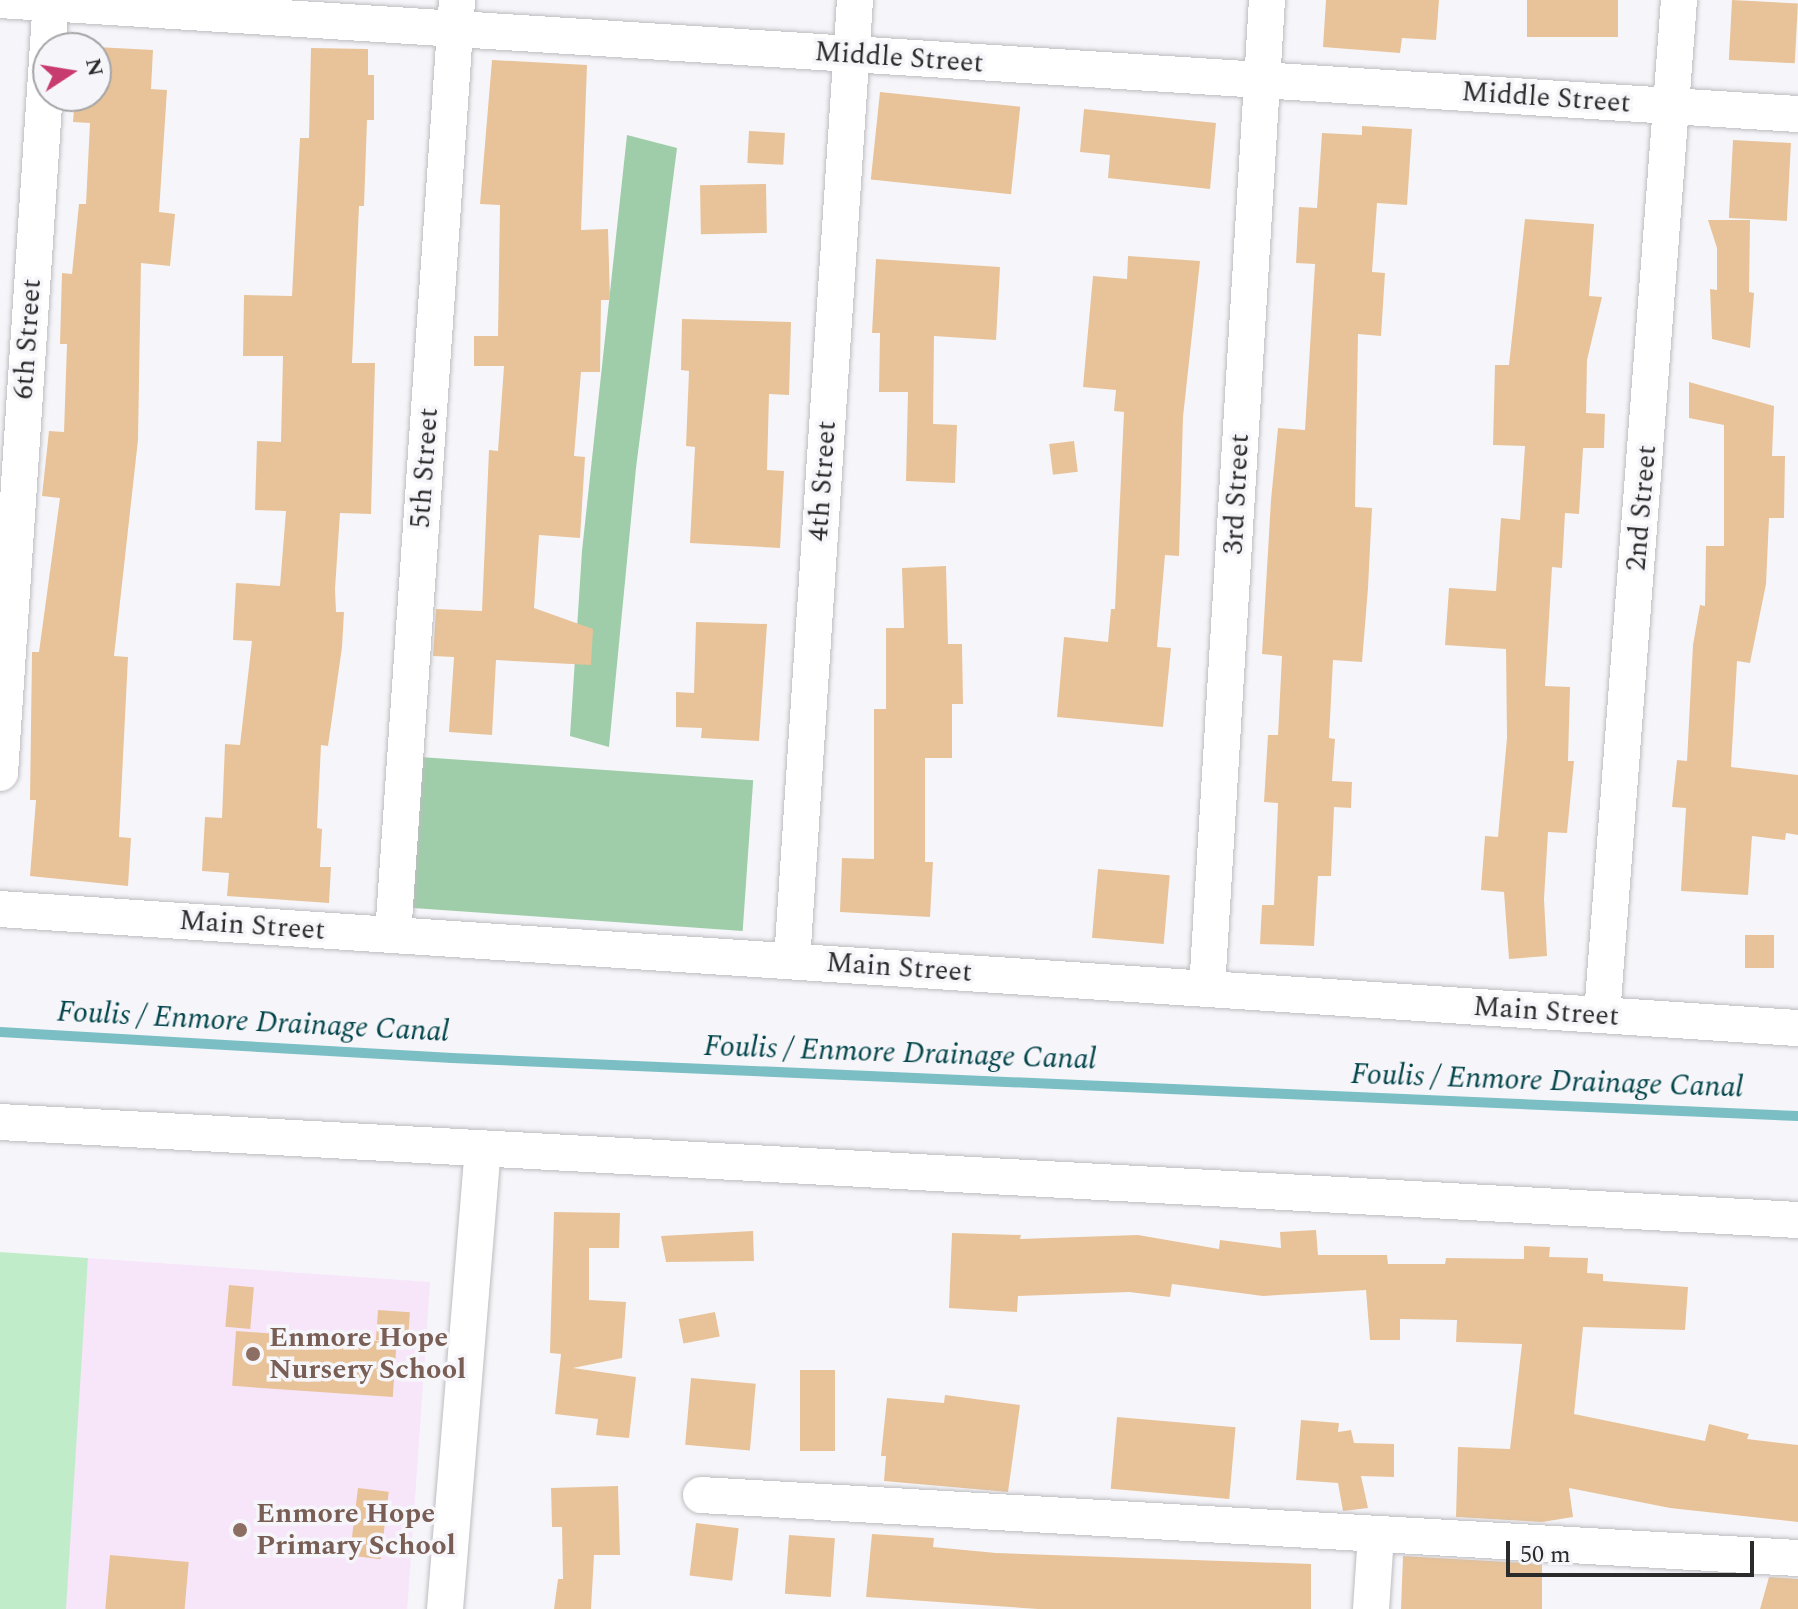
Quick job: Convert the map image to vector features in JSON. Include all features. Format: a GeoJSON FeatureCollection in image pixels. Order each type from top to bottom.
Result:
{"type":"FeatureCollection","features":[{"type":"Feature","properties":{"kind":"street","name":"Middle Street"},"geometry":{"type":"LineString","coordinates":[[0,0],[456,15],[851,55],[1798,114]]}},
{"type":"Feature","properties":{"kind":"street","name":"4th Street"},"geometry":{"type":"LineString","coordinates":[[792,961],[855,0]]}},
{"type":"Feature","properties":{"kind":"street","name":"3rd Street"},"geometry":{"type":"LineString","coordinates":[[1207,989],[1267,0]]}},
{"type":"Feature","properties":{"kind":"street","name":"2nd Street"},"geometry":{"type":"LineString","coordinates":[[1602,1015],[1674,107],[1679,0]]}},
{"type":"Feature","properties":{"kind":"street","name":"6th Street"},"geometry":{"type":"LineString","coordinates":[[0,773],[50,2]]}},
{"type":"Feature","properties":{"kind":"street","name":"5th Street"},"geometry":{"type":"LineString","coordinates":[[393,935],[456,15]]}},
{"type":"Feature","properties":{"kind":"street","name":"Main Street"},"geometry":{"type":"LineString","coordinates":[[0,909],[1798,1028]]}},
{"type":"Feature","properties":{"kind":"street"},"geometry":{"type":"LineString","coordinates":[[0,1122],[1798,1220]]}},
{"type":"Feature","properties":{"kind":"street"},"geometry":{"type":"LineString","coordinates":[[445,1609],[483,1149]]}},
{"type":"Feature","properties":{"kind":"street"},"geometry":{"type":"LineString","coordinates":[[701,1495],[1798,1558]]}},
{"type":"Feature","properties":{"kind":"street"},"geometry":{"type":"LineString","coordinates":[[1371,1609],[1376,1536]]}},
{"type":"Feature","properties":{"kind":"shaded area"},"geometry":{"type":"Polygon","coordinates":[[[88,1258],[430,1282],[407,1609],[63,1609],[88,1258]]]}},
{"type":"Feature","properties":{"kind":"green space"},"geometry":{"type":"Polygon","coordinates":[[[627,135],[677,148],[636,468],[609,747],[570,736],[582,551],[627,135]]]}},
{"type":"Feature","properties":{"kind":"green space"},"geometry":{"type":"Polygon","coordinates":[[[420,757],[753,780],[743,931],[409,908],[420,757]]]}},
{"type":"Feature","properties":{"kind":"green space"},"geometry":{"type":"Polygon","coordinates":[[[0,1252],[88,1258],[66,1609],[0,1609],[0,1252]]]}},
{"type":"Feature","properties":{"kind":"building"},"geometry":{"type":"Polygon","coordinates":[[[1326,0],[1439,0],[1436,40],[1402,38],[1400,53],[1323,47],[1326,0]]]}},
{"type":"Feature","properties":{"kind":"building"},"geometry":{"type":"Polygon","coordinates":[[[1527,0],[1618,0],[1618,37],[1527,37],[1527,0]]]}},
{"type":"Feature","properties":{"kind":"building"},"geometry":{"type":"Polygon","coordinates":[[[1732,0],[1798,3],[1795,63],[1729,60],[1732,0]]]}},
{"type":"Feature","properties":{"kind":"building"},"geometry":{"type":"Polygon","coordinates":[[[112,48],[153,50],[151,89],[167,90],[159,212],[175,214],[170,266],[141,263],[138,440],[114,656],[128,657],[119,837],[131,838],[128,886],[30,876],[36,800],[30,800],[32,652],[39,652],[60,498],[42,496],[49,431],[64,432],[67,344],[60,344],[62,273],[72,274],[79,204],[86,204],[90,123],[73,122],[74,112],[112,112],[112,48]]]}},
{"type":"Feature","properties":{"kind":"building"},"geometry":{"type":"Polygon","coordinates":[[[311,48],[368,49],[368,75],[374,75],[374,120],[367,120],[364,206],[359,206],[352,363],[375,363],[371,514],[340,513],[335,589],[336,612],[344,612],[342,647],[328,746],[321,745],[317,828],[322,829],[320,867],[331,867],[329,903],[227,896],[229,873],[202,871],[205,817],[222,818],[225,744],[240,745],[252,641],[233,640],[236,583],[280,586],[286,511],[255,510],[257,441],[281,442],[283,356],[243,356],[244,295],[292,296],[300,138],[309,138],[311,48]]]}},
{"type":"Feature","properties":{"kind":"building"},"geometry":{"type":"Polygon","coordinates":[[[492,60],[587,65],[581,230],[608,229],[610,300],[601,300],[600,372],[581,372],[574,456],[585,457],[580,538],[539,535],[534,608],[593,629],[591,665],[496,660],[492,735],[449,732],[454,657],[433,656],[436,609],[482,611],[489,450],[498,451],[504,366],[474,366],[474,336],[498,336],[500,205],[480,204],[492,60]]]}},
{"type":"Feature","properties":{"kind":"building"},"geometry":{"type":"Polygon","coordinates":[[[880,92],[1020,107],[1011,194],[871,180],[880,92]]]}},
{"type":"Feature","properties":{"kind":"building"},"geometry":{"type":"Polygon","coordinates":[[[1084,109],[1216,123],[1210,189],[1108,178],[1110,155],[1080,152],[1084,109]]]}},
{"type":"Feature","properties":{"kind":"building"},"geometry":{"type":"Polygon","coordinates":[[[1362,126],[1412,129],[1407,205],[1377,203],[1372,272],[1385,273],[1381,336],[1358,334],[1355,507],[1372,508],[1368,588],[1362,662],[1333,660],[1329,738],[1335,739],[1332,781],[1352,782],[1351,808],[1334,807],[1331,876],[1318,876],[1314,946],[1260,944],[1262,905],[1274,905],[1278,803],[1264,802],[1268,735],[1278,735],[1282,656],[1262,654],[1271,500],[1278,428],[1305,430],[1315,264],[1296,263],[1299,207],[1317,208],[1322,133],[1362,135],[1362,126]]]}},
{"type":"Feature","properties":{"kind":"building"},"geometry":{"type":"Polygon","coordinates":[[[749,131],[785,133],[783,165],[747,163],[749,131]]]}},
{"type":"Feature","properties":{"kind":"building"},"geometry":{"type":"Polygon","coordinates":[[[1733,140],[1791,143],[1787,221],[1729,218],[1733,140]]]}},
{"type":"Feature","properties":{"kind":"building"},"geometry":{"type":"Polygon","coordinates":[[[766,184],[767,233],[701,234],[700,185],[766,184]]]}},
{"type":"Feature","properties":{"kind":"building"},"geometry":{"type":"Polygon","coordinates":[[[1525,219],[1594,224],[1589,296],[1602,297],[1587,360],[1586,413],[1605,414],[1604,448],[1583,448],[1579,514],[1565,513],[1562,568],[1552,567],[1545,686],[1570,687],[1568,761],[1574,761],[1567,833],[1548,832],[1544,899],[1547,956],[1509,959],[1504,892],[1481,890],[1485,836],[1498,837],[1507,738],[1506,649],[1445,645],[1449,588],[1496,591],[1501,518],[1520,520],[1525,446],[1493,445],[1495,365],[1509,365],[1525,219]]]}},
{"type":"Feature","properties":{"kind":"building"},"geometry":{"type":"Polygon","coordinates":[[[1708,220],[1750,220],[1749,292],[1754,293],[1750,348],[1712,339],[1710,289],[1717,290],[1717,248],[1708,220]]]}},
{"type":"Feature","properties":{"kind":"building"},"geometry":{"type":"Polygon","coordinates":[[[1128,256],[1200,261],[1183,417],[1179,556],[1165,555],[1157,647],[1171,648],[1163,727],[1057,717],[1064,637],[1108,642],[1111,609],[1115,609],[1124,412],[1114,411],[1116,390],[1083,387],[1093,276],[1127,279],[1128,256]]]}},
{"type":"Feature","properties":{"kind":"building"},"geometry":{"type":"Polygon","coordinates":[[[876,259],[1000,267],[996,340],[934,336],[933,424],[957,425],[955,483],[906,481],[908,392],[879,392],[880,333],[872,333],[876,259]]]}},
{"type":"Feature","properties":{"kind":"building"},"geometry":{"type":"Polygon","coordinates":[[[682,319],[791,322],[789,395],[769,394],[767,470],[784,471],[780,548],[690,543],[695,447],[686,446],[689,371],[681,370],[682,319]]]}},
{"type":"Feature","properties":{"kind":"building"},"geometry":{"type":"Polygon","coordinates":[[[1689,382],[1774,406],[1772,456],[1785,456],[1784,518],[1769,518],[1766,584],[1750,663],[1737,661],[1731,767],[1798,775],[1798,835],[1786,833],[1785,840],[1752,836],[1748,895],[1681,891],[1686,808],[1672,807],[1677,760],[1687,761],[1693,645],[1700,605],[1705,606],[1706,546],[1724,546],[1724,425],[1689,418],[1689,382]]]}},
{"type":"Feature","properties":{"kind":"building"},"geometry":{"type":"Polygon","coordinates":[[[1074,441],[1078,472],[1053,475],[1049,444],[1074,441]]]}},
{"type":"Feature","properties":{"kind":"building"},"geometry":{"type":"Polygon","coordinates":[[[946,566],[948,644],[962,644],[963,704],[952,704],[952,758],[925,758],[925,862],[933,862],[930,917],[840,912],[842,858],[874,859],[874,709],[886,709],[886,628],[904,628],[902,568],[946,566]]]}},
{"type":"Feature","properties":{"kind":"building"},"geometry":{"type":"Polygon","coordinates":[[[696,622],[767,624],[759,741],[701,738],[702,728],[676,727],[676,692],[694,693],[696,622]]]}},
{"type":"Feature","properties":{"kind":"building"},"geometry":{"type":"Polygon","coordinates":[[[1098,869],[1170,875],[1164,944],[1092,938],[1098,869]]]}},
{"type":"Feature","properties":{"kind":"building"},"geometry":{"type":"Polygon","coordinates":[[[1745,935],[1774,935],[1774,968],[1745,968],[1745,935]]]}},
{"type":"Feature","properties":{"kind":"building"},"geometry":{"type":"Polygon","coordinates":[[[554,1212],[620,1213],[619,1248],[589,1248],[589,1300],[626,1302],[622,1358],[573,1368],[636,1377],[629,1438],[596,1435],[598,1419],[555,1414],[561,1354],[550,1353],[554,1212]]]}},
{"type":"Feature","properties":{"kind":"building"},"geometry":{"type":"Polygon","coordinates":[[[1316,1230],[1318,1255],[1387,1255],[1388,1264],[1445,1264],[1446,1258],[1524,1259],[1524,1246],[1550,1247],[1549,1257],[1588,1258],[1587,1273],[1603,1274],[1603,1281],[1688,1287],[1685,1330],[1583,1327],[1574,1414],[1705,1441],[1709,1424],[1749,1434],[1747,1439],[1798,1445],[1798,1522],[1670,1508],[1569,1488],[1573,1517],[1542,1522],[1456,1517],[1458,1447],[1510,1449],[1522,1344],[1456,1342],[1457,1320],[1400,1319],[1400,1340],[1370,1340],[1366,1290],[1263,1296],[1172,1284],[1170,1297],[1129,1292],[1018,1296],[1017,1312],[949,1308],[952,1233],[1021,1235],[1020,1239],[1138,1235],[1219,1249],[1220,1240],[1281,1248],[1280,1232],[1316,1230]]]}},
{"type":"Feature","properties":{"kind":"building"},"geometry":{"type":"Polygon","coordinates":[[[753,1231],[754,1261],[666,1262],[661,1236],[753,1231]]]}},
{"type":"Feature","properties":{"kind":"building"},"geometry":{"type":"Polygon","coordinates":[[[229,1285],[254,1287],[250,1329],[225,1327],[229,1285]]]}},
{"type":"Feature","properties":{"kind":"building"},"geometry":{"type":"Polygon","coordinates":[[[378,1310],[410,1312],[408,1342],[376,1340],[378,1310]]]}},
{"type":"Feature","properties":{"kind":"building"},"geometry":{"type":"Polygon","coordinates":[[[715,1312],[720,1337],[683,1344],[679,1319],[715,1312]]]}},
{"type":"Feature","properties":{"kind":"building"},"geometry":{"type":"Polygon","coordinates":[[[236,1331],[397,1342],[393,1397],[232,1386],[236,1331]]]}},
{"type":"Feature","properties":{"kind":"building"},"geometry":{"type":"Polygon","coordinates":[[[800,1370],[835,1370],[835,1451],[800,1451],[800,1370]]]}},
{"type":"Feature","properties":{"kind":"building"},"geometry":{"type":"Polygon","coordinates":[[[691,1378],[756,1384],[750,1450],[685,1445],[691,1378]]]}},
{"type":"Feature","properties":{"kind":"building"},"geometry":{"type":"Polygon","coordinates":[[[945,1395],[1020,1405],[1008,1492],[884,1481],[886,1456],[881,1456],[887,1398],[944,1403],[945,1395]]]}},
{"type":"Feature","properties":{"kind":"building"},"geometry":{"type":"Polygon","coordinates":[[[1117,1417],[1236,1427],[1229,1499],[1111,1489],[1117,1417]]]}},
{"type":"Feature","properties":{"kind":"building"},"geometry":{"type":"Polygon","coordinates":[[[1301,1420],[1339,1423],[1338,1432],[1351,1430],[1354,1443],[1394,1444],[1394,1477],[1361,1476],[1368,1508],[1343,1511],[1338,1483],[1296,1480],[1301,1420]]]}},
{"type":"Feature","properties":{"kind":"building"},"geometry":{"type":"Polygon","coordinates":[[[618,1486],[620,1555],[594,1555],[591,1609],[554,1609],[558,1579],[563,1579],[562,1527],[552,1527],[551,1488],[618,1486]]]}},
{"type":"Feature","properties":{"kind":"building"},"geometry":{"type":"Polygon","coordinates":[[[358,1488],[389,1492],[380,1559],[350,1555],[358,1488]]]}},
{"type":"Feature","properties":{"kind":"building"},"geometry":{"type":"Polygon","coordinates":[[[696,1523],[739,1528],[732,1581],[690,1576],[696,1523]]]}},
{"type":"Feature","properties":{"kind":"building"},"geometry":{"type":"Polygon","coordinates":[[[872,1534],[934,1538],[933,1547],[996,1553],[1311,1564],[1311,1609],[1038,1609],[866,1597],[872,1534]]]}},
{"type":"Feature","properties":{"kind":"building"},"geometry":{"type":"Polygon","coordinates":[[[789,1535],[835,1538],[831,1597],[785,1594],[789,1535]]]}},
{"type":"Feature","properties":{"kind":"building"},"geometry":{"type":"Polygon","coordinates":[[[110,1555],[189,1562],[185,1609],[105,1609],[110,1555]]]}},
{"type":"Feature","properties":{"kind":"building"},"geometry":{"type":"Polygon","coordinates":[[[1403,1556],[1542,1564],[1542,1609],[1401,1609],[1403,1556]]]}},
{"type":"Feature","properties":{"kind":"building"},"geometry":{"type":"Polygon","coordinates":[[[1769,1577],[1798,1579],[1798,1609],[1760,1609],[1769,1577]]]}},
{"type":"Feature","properties":{"kind":"waterway","name":"Foulis / Enmore Drainage Canal"},"geometry":{"type":"LineString","coordinates":[[0,1032],[452,1058],[1798,1116]]}},
{"type":"Feature","properties":{"kind":"place","name":"Enmore Hope Nursery School"},"geometry":{"type":"Point","coordinates":[253,1354]}},
{"type":"Feature","properties":{"kind":"place","name":"Enmore Hope Primary School"},"geometry":{"type":"Point","coordinates":[240,1530]}}]}
